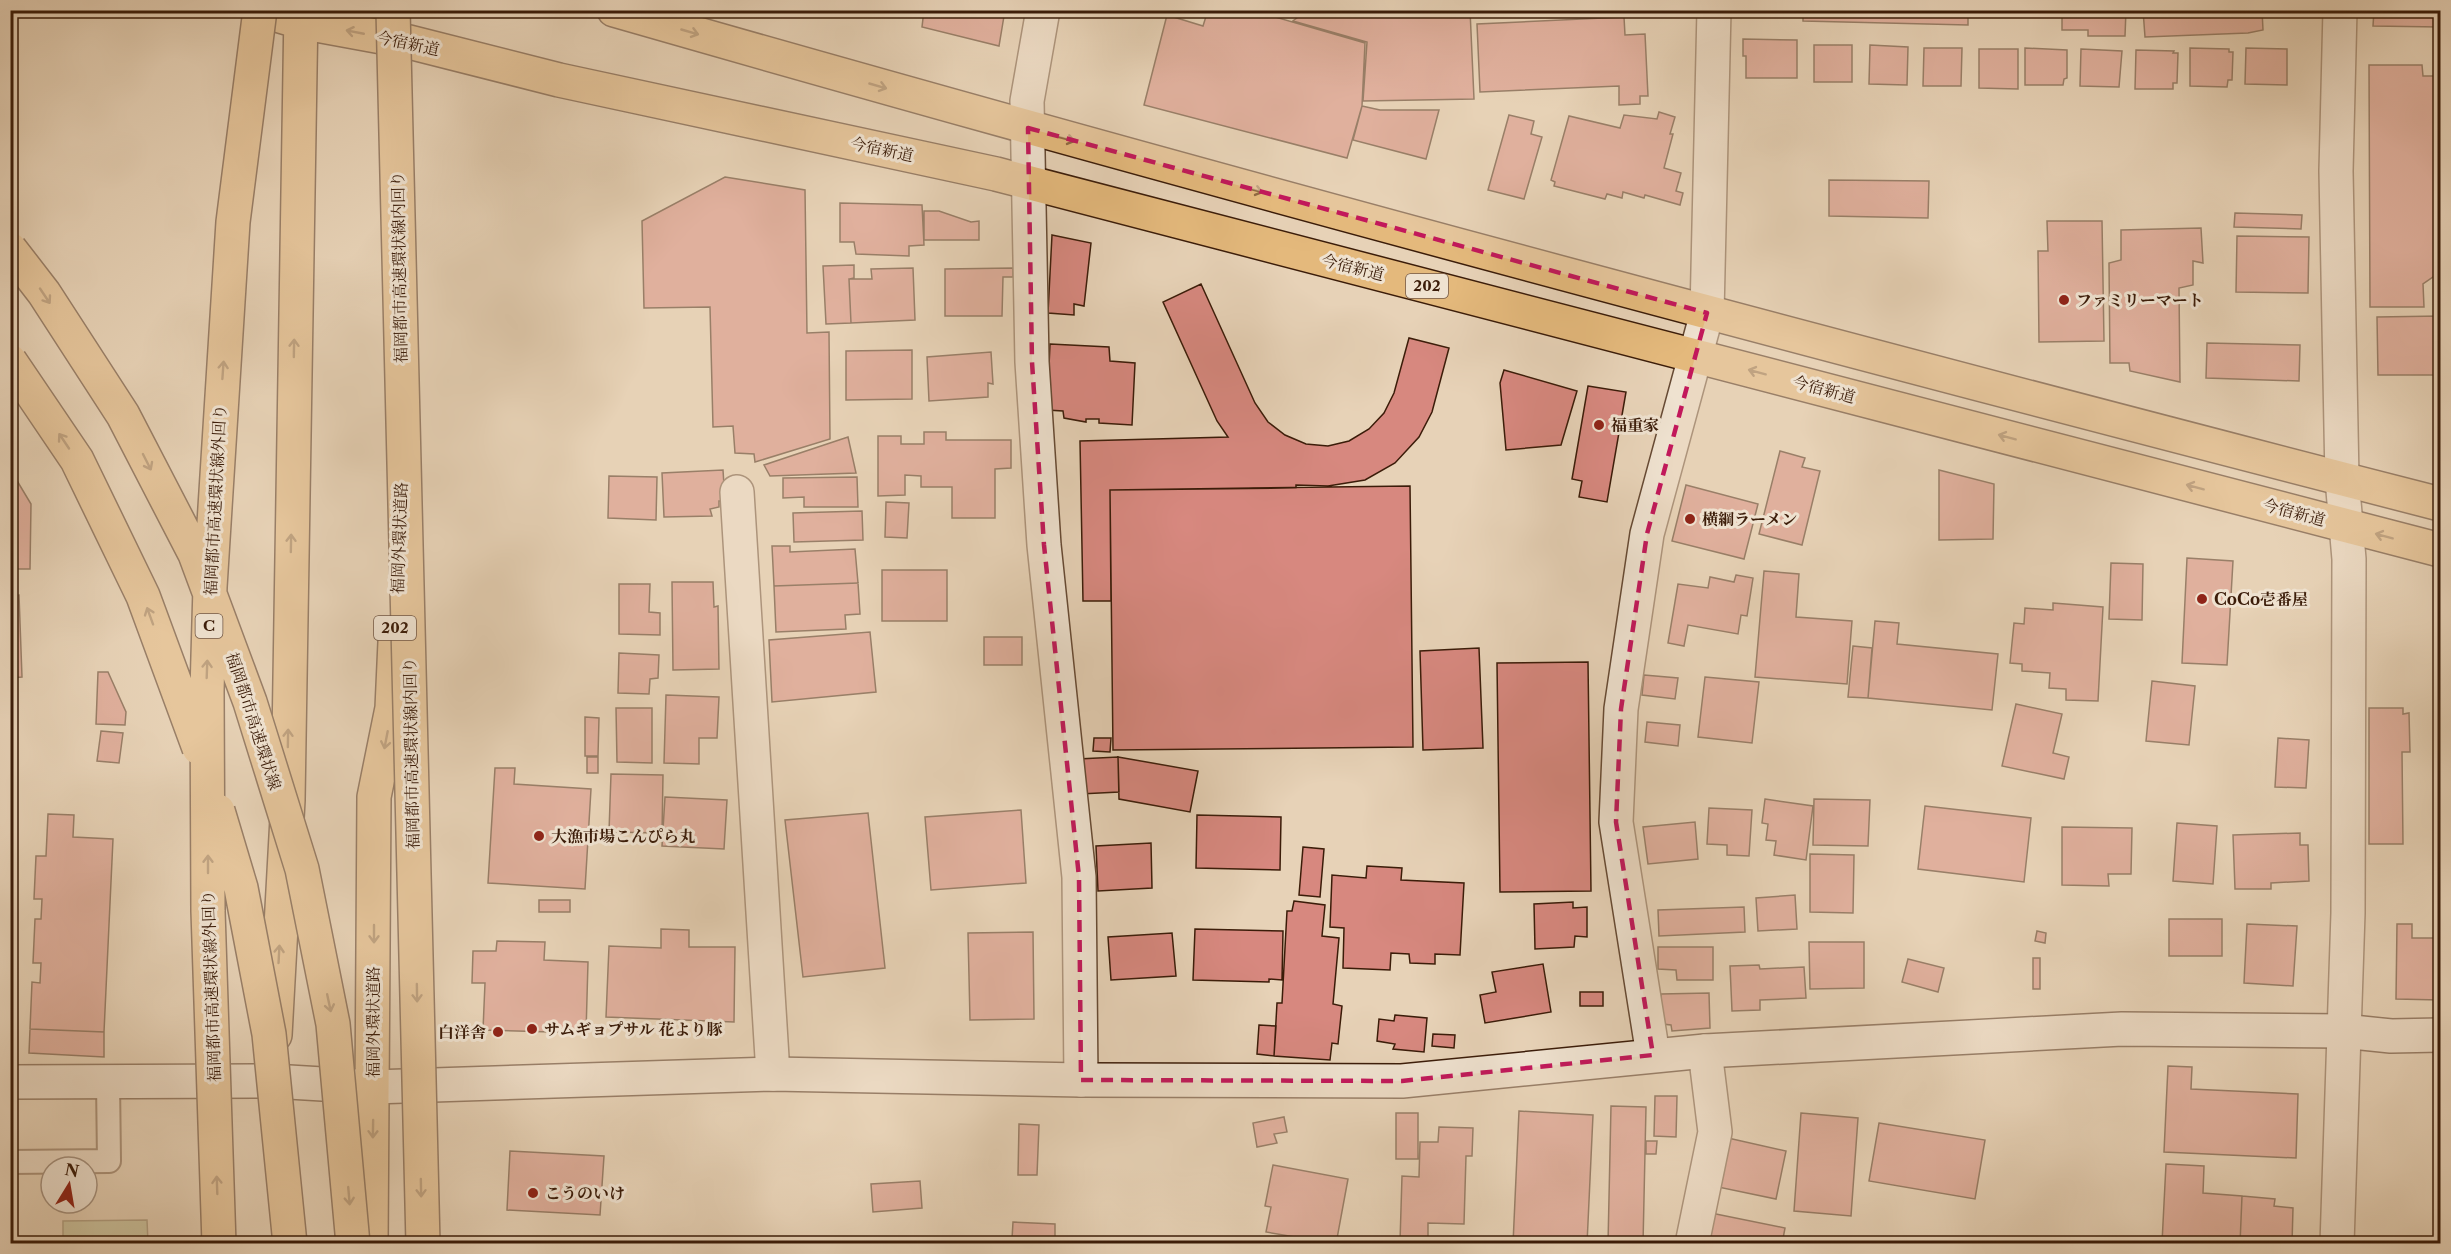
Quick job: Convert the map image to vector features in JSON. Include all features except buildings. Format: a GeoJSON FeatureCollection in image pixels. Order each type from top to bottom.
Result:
{"type":"FeatureCollection","features":[{"type":"Feature","properties":{"kind":"highway","name":"今宿新道"},"geometry":{"type":"LineString","coordinates":[[260,10],[408,26],[560,80],[996,174],[2440,550]]}},
{"type":"Feature","properties":{"kind":"highway","name":"福岡都市高速環状線外回り"},"geometry":{"type":"LineString","coordinates":[[219,1244],[208,911],[207,691],[210,587],[233,222],[260,10]]}},
{"type":"Feature","properties":{"kind":"highway","name":"福岡都市高速環状線内回り"},"geometry":{"type":"LineString","coordinates":[[393,10],[423,1244]]}},
{"type":"Feature","properties":{"kind":"highway"},"geometry":{"type":"LineString","coordinates":[[614,10],[1028,128],[1707,313],[2440,504]]}},
{"type":"Feature","properties":{"kind":"highway"},"geometry":{"type":"LineString","coordinates":[[274,1244],[272,1082],[288,800],[300,16]]}},
{"type":"Feature","properties":{"kind":"highway","name":"福岡外環状道路"},"geometry":{"type":"LineString","coordinates":[[371,1244],[374,796],[392,708],[410,283],[408,26]]}},
{"type":"Feature","properties":{"kind":"highway","name":"福岡都市高速環状線"},"geometry":{"type":"LineString","coordinates":[[10,249],[44,293],[123,415],[195,554],[250,702],[302,869],[333,1024],[353,1244]]}},
{"type":"Feature","properties":{"kind":"highway"},"geometry":{"type":"LineString","coordinates":[[10,361],[77,460],[143,596],[196,738],[241,888],[267,1023],[290,1244]]}},
{"type":"Feature","properties":{"kind":"street"},"geometry":{"type":"LineString","coordinates":[[1043,10],[1027,101],[1032,362],[1044,545],[1080,877],[1081,1080]]}},
{"type":"Feature","properties":{"kind":"street"},"geometry":{"type":"LineString","coordinates":[[1653,1055],[1616,822],[1621,709],[1647,534],[1707,313],[1714,10]]}},
{"type":"Feature","properties":{"kind":"street"},"geometry":{"type":"LineString","coordinates":[[2337,1244],[2348,913],[2349,593],[2349,559],[2342,479],[2336,171],[2340,10]]}},
{"type":"Feature","properties":{"kind":"street"},"geometry":{"type":"LineString","coordinates":[[737,492],[773,1074]]}},
{"type":"Feature","properties":{"kind":"street"},"geometry":{"type":"LineString","coordinates":[[10,1082],[272,1082],[373,1087],[773,1074],[1081,1080],[1402,1081],[1706,1051],[2122,1029],[2343,1031],[2391,1036],[2440,1035]]}},
{"type":"Feature","properties":{"kind":"street"},"geometry":{"type":"LineString","coordinates":[[1692,1244],[1715,1132],[1706,1051]]}},
{"type":"Feature","properties":{"kind":"lane"},"geometry":{"type":"LineString","coordinates":[[10,1162],[109,1161],[108,1082]]}},
{"type":"Feature","properties":{"kind":"highlighted area"},"geometry":{"type":"Polygon","coordinates":[[[1028,128],[1707,313],[1647,534],[1621,709],[1616,822],[1653,1055],[1402,1081],[1081,1080],[1079,877],[1044,545],[1032,362],[1028,128]]]}},
{"type":"Feature","properties":{"kind":"green space"},"geometry":{"type":"Polygon","coordinates":[[[147,1220],[148,1243],[63,1243],[63,1221],[147,1220]]]}},
{"type":"Feature","properties":{"kind":"place","name":"ファミリーマート"},"geometry":{"type":"Point","coordinates":[2064,300]}},
{"type":"Feature","properties":{"kind":"place","name":"福重家"},"geometry":{"type":"Point","coordinates":[1599,425]}},
{"type":"Feature","properties":{"kind":"place","name":"横綱ラーメン"},"geometry":{"type":"Point","coordinates":[1690,519]}},
{"type":"Feature","properties":{"kind":"place","name":"CoCo壱番屋"},"geometry":{"type":"Point","coordinates":[2202,599]}},
{"type":"Feature","properties":{"kind":"place","name":"大漁市場こんぴら丸"},"geometry":{"type":"Point","coordinates":[539,836]}},
{"type":"Feature","properties":{"kind":"place","name":"サムギョプサル 花より豚"},"geometry":{"type":"Point","coordinates":[532,1029]}},
{"type":"Feature","properties":{"kind":"place","name":"白洋舎"},"geometry":{"type":"Point","coordinates":[498,1032]}},
{"type":"Feature","properties":{"kind":"place","name":"こうのいけ"},"geometry":{"type":"Point","coordinates":[533,1193]}}]}
